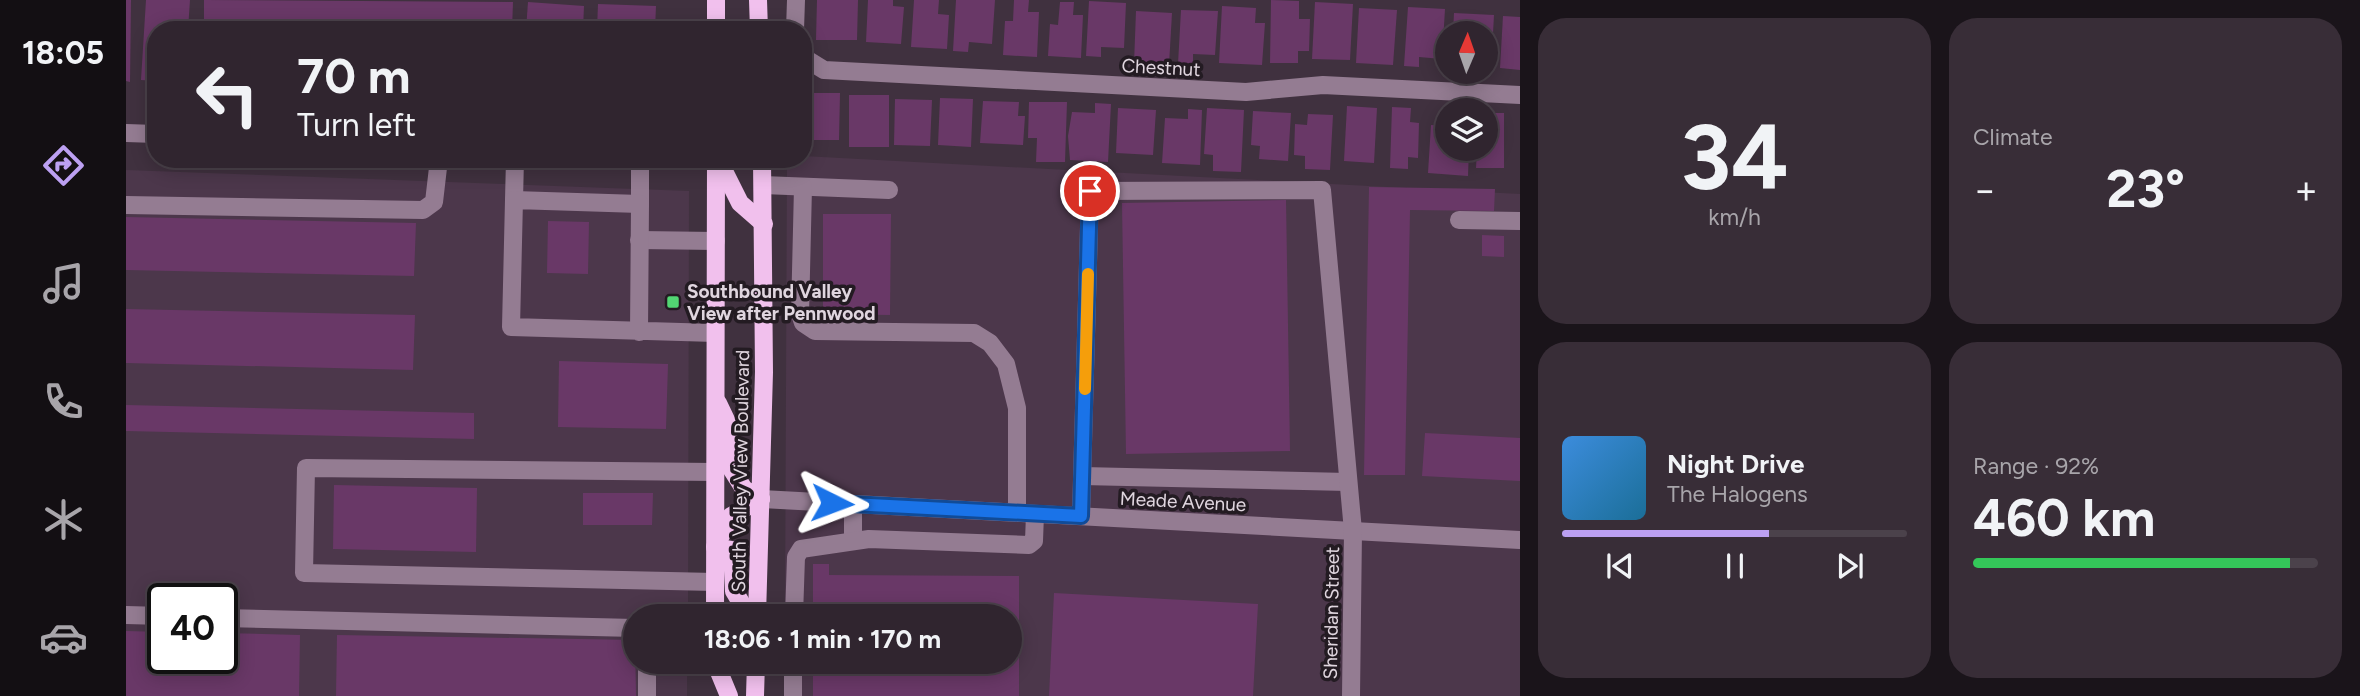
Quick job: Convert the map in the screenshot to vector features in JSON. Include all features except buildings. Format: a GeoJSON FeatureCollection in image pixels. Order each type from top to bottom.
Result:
{"type":"FeatureCollection","features":[{"type":"Feature","properties":{"kind":"main road"},"geometry":{"type":"LineString","coordinates":[[758,0],[758,21]]}},
{"type":"Feature","properties":{"kind":"main road","name":"South Valley View Boulevard"},"geometry":{"type":"LineString","coordinates":[[715,604],[717,168]]}},
{"type":"Feature","properties":{"kind":"main road"},"geometry":{"type":"LineString","coordinates":[[722,168],[740,203],[764,224]]}},
{"type":"Feature","properties":{"kind":"main road","name":"South Valley View Boulevard"},"geometry":{"type":"LineString","coordinates":[[757,604],[764,372],[762,168]]}},
{"type":"Feature","properties":{"kind":"main road"},"geometry":{"type":"LineString","coordinates":[[715,398],[728,424],[729,461],[732,470],[744,489],[761,499],[731,516],[715,547],[732,550],[734,591],[742,604]]}},
{"type":"Feature","properties":{"kind":"main road"},"geometry":{"type":"LineString","coordinates":[[715,674],[715,696]]}},
{"type":"Feature","properties":{"kind":"main road"},"geometry":{"type":"LineString","coordinates":[[720,674],[729,696]]}},
{"type":"Feature","properties":{"kind":"main road"},"geometry":{"type":"LineString","coordinates":[[755,696],[756,674]]}},
{"type":"Feature","properties":{"kind":"street"},"geometry":{"type":"LineString","coordinates":[[795,21],[796,0]]}},
{"type":"Feature","properties":{"kind":"street","name":"Chestnut"},"geometry":{"type":"LineString","coordinates":[[812,63],[824,70],[1246,92],[1323,85],[1520,96]]}},
{"type":"Feature","properties":{"kind":"street"},"geometry":{"type":"LineString","coordinates":[[126,133],[147,134]]}},
{"type":"Feature","properties":{"kind":"street"},"geometry":{"type":"LineString","coordinates":[[126,205],[423,210],[434,202],[438,168]]}},
{"type":"Feature","properties":{"kind":"street"},"geometry":{"type":"LineString","coordinates":[[515,168],[511,327],[716,333]]}},
{"type":"Feature","properties":{"kind":"street"},"geometry":{"type":"LineString","coordinates":[[639,332],[640,168]]}},
{"type":"Feature","properties":{"kind":"street"},"geometry":{"type":"LineString","coordinates":[[763,185],[889,190]]}},
{"type":"Feature","properties":{"kind":"street"},"geometry":{"type":"LineString","coordinates":[[794,604],[796,557],[801,550],[869,538],[1029,545],[1034,541],[1026,513],[1017,408],[1006,364],[990,344],[974,333],[815,331],[803,323],[800,314],[803,187]]}},
{"type":"Feature","properties":{"kind":"street","name":"Sheridan Street"},"geometry":{"type":"LineString","coordinates":[[1082,476],[1090,191],[1322,190],[1353,531],[1351,696]]}},
{"type":"Feature","properties":{"kind":"street"},"geometry":{"type":"LineString","coordinates":[[514,200],[640,204]]}},
{"type":"Feature","properties":{"kind":"street"},"geometry":{"type":"LineString","coordinates":[[1459,220],[1520,221]]}},
{"type":"Feature","properties":{"kind":"street"},"geometry":{"type":"LineString","coordinates":[[639,240],[716,241]]}},
{"type":"Feature","properties":{"kind":"street"},"geometry":{"type":"LineString","coordinates":[[715,472],[306,468],[304,573],[715,582]]}},
{"type":"Feature","properties":{"kind":"street"},"geometry":{"type":"LineString","coordinates":[[1081,516],[1082,476],[1348,482]]}},
{"type":"Feature","properties":{"kind":"street","name":"Meade Avenue"},"geometry":{"type":"LineString","coordinates":[[761,499],[1520,540]]}},
{"type":"Feature","properties":{"kind":"street"},"geometry":{"type":"LineString","coordinates":[[853,504],[853,541]]}},
{"type":"Feature","properties":{"kind":"street"},"geometry":{"type":"LineString","coordinates":[[962,542],[963,510]]}},
{"type":"Feature","properties":{"kind":"street"},"geometry":{"type":"LineString","coordinates":[[126,615],[147,616]]}},
{"type":"Feature","properties":{"kind":"street"},"geometry":{"type":"LineString","coordinates":[[238,618],[623,628]]}},
{"type":"Feature","properties":{"kind":"street"},"geometry":{"type":"LineString","coordinates":[[647,674],[647,696]]}},
{"type":"Feature","properties":{"kind":"street"},"geometry":{"type":"LineString","coordinates":[[793,674],[793,696]]}},
{"type":"Feature","properties":{"kind":"shaded area"},"geometry":{"type":"Polygon","coordinates":[[[812,156],[1520,194],[1520,696],[785,696],[785,674],[1022,674],[1022,604],[785,604],[787,168],[812,168],[812,156]]]}},
{"type":"Feature","properties":{"kind":"shaded area"},"geometry":{"type":"Polygon","coordinates":[[[126,170],[689,191],[688,604],[623,604],[623,674],[687,674],[687,696],[126,696],[126,170]]]}},
{"type":"Feature","properties":{"kind":"slow traffic"},"geometry":{"type":"LineString","coordinates":[[1085,389],[1088,274]]}},
{"type":"Feature","properties":{"kind":"place","name":"Southbound Valley View after Pennwood"},"geometry":{"type":"Point","coordinates":[673,302]}},
{"type":"Feature","properties":{"kind":"route"},"geometry":{"type":"LineString","coordinates":[[832,503],[1081,516],[1090,191]]}}]}
